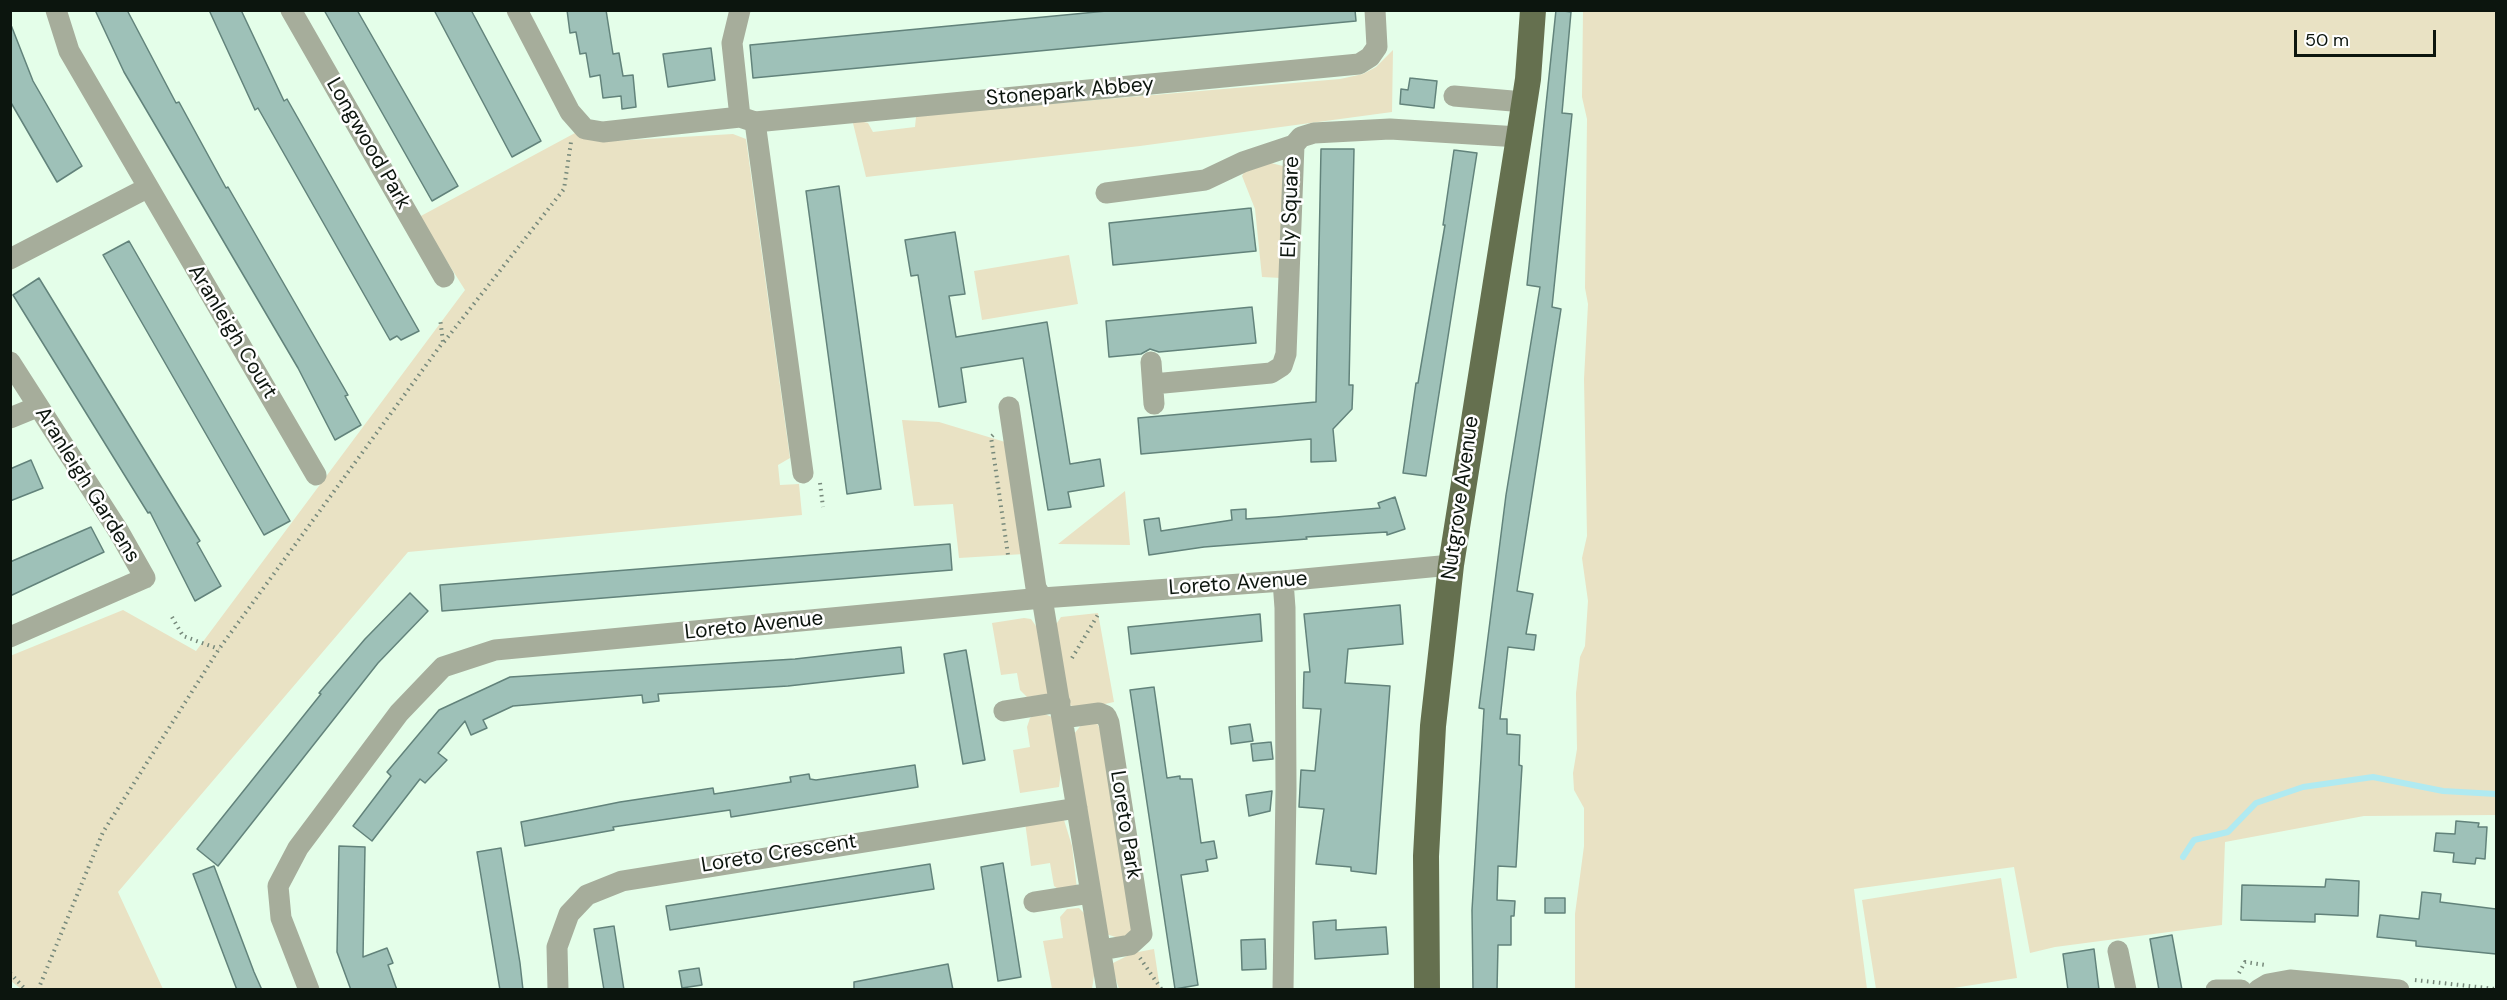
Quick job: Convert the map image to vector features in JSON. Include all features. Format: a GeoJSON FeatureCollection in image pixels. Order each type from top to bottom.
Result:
{"type":"FeatureCollection","features":[{"type":"Feature","properties":{"kind":"main road","name":"Nutgrove Avenue"},"geometry":{"type":"LineString","coordinates":[[1423,989],[1432,738],[1451,565],[1519,137],[1533,10]]}},
{"type":"Feature","properties":{"kind":"street","name":"Aranleigh Court"},"geometry":{"type":"LineString","coordinates":[[56,10],[69,51],[147,189],[316,475]]}},
{"type":"Feature","properties":{"kind":"street","name":"Longwood Park"},"geometry":{"type":"LineString","coordinates":[[291,10],[444,277]]}},
{"type":"Feature","properties":{"kind":"street","name":"Stonepark Abbey"},"geometry":{"type":"LineString","coordinates":[[517,10],[570,112],[585,129],[603,132],[1359,64],[1370,57],[1377,47],[1375,10]]}},
{"type":"Feature","properties":{"kind":"street"},"geometry":{"type":"LineString","coordinates":[[740,10],[732,43],[748,120],[803,473]]}},
{"type":"Feature","properties":{"kind":"street"},"geometry":{"type":"LineString","coordinates":[[1454,96],[1524,102]]}},
{"type":"Feature","properties":{"kind":"street","name":"Ely Square"},"geometry":{"type":"LineString","coordinates":[[1151,362],[1154,394],[1271,374],[1282,366],[1286,354],[1294,145],[1300,137],[1314,133],[1390,129],[1519,137]]}},
{"type":"Feature","properties":{"kind":"street"},"geometry":{"type":"LineString","coordinates":[[1106,193],[1205,180],[1243,162],[1294,145]]}},
{"type":"Feature","properties":{"kind":"street"},"geometry":{"type":"LineString","coordinates":[[10,259],[147,189]]}},
{"type":"Feature","properties":{"kind":"street","name":"Aranleigh Gardens"},"geometry":{"type":"LineString","coordinates":[[10,362],[119,532],[145,578],[10,637]]}},
{"type":"Feature","properties":{"kind":"street"},"geometry":{"type":"LineString","coordinates":[[10,418],[37,407]]}},
{"type":"Feature","properties":{"kind":"street","name":"Loreto Park"},"geometry":{"type":"LineString","coordinates":[[1009,407],[1036,588],[1042,598],[1107,990]]}},
{"type":"Feature","properties":{"kind":"street","name":"Loreto Avenue"},"geometry":{"type":"LineString","coordinates":[[309,990],[281,918],[278,886],[298,848],[399,713],[443,667],[495,650],[1042,598],[1283,581],[1451,565]]}},
{"type":"Feature","properties":{"kind":"street"},"geometry":{"type":"LineString","coordinates":[[1283,581],[1286,778],[1283,990]]}},
{"type":"Feature","properties":{"kind":"street"},"geometry":{"type":"LineString","coordinates":[[1004,711],[1060,701]]}},
{"type":"Feature","properties":{"kind":"street","name":"Loreto Park"},"geometry":{"type":"LineString","coordinates":[[1060,701],[1106,716],[1109,723],[1142,934],[1131,945],[1101,950]]}},
{"type":"Feature","properties":{"kind":"street","name":"Loreto Crescent"},"geometry":{"type":"LineString","coordinates":[[558,990],[557,947],[569,914],[587,895],[622,881],[1077,808]]}},
{"type":"Feature","properties":{"kind":"street"},"geometry":{"type":"LineString","coordinates":[[1034,902],[1091,893]]}},
{"type":"Feature","properties":{"kind":"street"},"geometry":{"type":"LineString","coordinates":[[2118,951],[2126,990]]}},
{"type":"Feature","properties":{"kind":"street"},"geometry":{"type":"LineString","coordinates":[[2258,990],[2268,984],[2290,980],[2399,990]]}},
{"type":"Feature","properties":{"kind":"street"},"geometry":{"type":"LineString","coordinates":[[2216,990],[2241,990]]}},
{"type":"Feature","properties":{"kind":"path"},"geometry":{"type":"LineString","coordinates":[[39,990],[103,831],[219,649],[443,342],[564,189],[571,142]]}},
{"type":"Feature","properties":{"kind":"path"},"geometry":{"type":"LineString","coordinates":[[440,318],[443,342]]}},
{"type":"Feature","properties":{"kind":"path"},"geometry":{"type":"LineString","coordinates":[[1060,701],[1102,607]]}},
{"type":"Feature","properties":{"kind":"path"},"geometry":{"type":"LineString","coordinates":[[172,617],[183,636],[219,649]]}},
{"type":"Feature","properties":{"kind":"path"},"geometry":{"type":"LineString","coordinates":[[10,973],[26,990]]}},
{"type":"Feature","properties":{"kind":"shaded area"},"geometry":{"type":"Polygon","coordinates":[[[1583,11],[2496,11],[2496,815],[2364,816],[2225,842],[2222,925],[2055,947],[2030,953],[2014,867],[1854,889],[1867,989],[1575,989],[1575,914],[1584,846],[1584,808],[1574,790],[1573,773],[1577,749],[1576,693],[1580,657],[1585,646],[1588,601],[1582,558],[1587,536],[1584,379],[1588,304],[1585,288],[1587,119],[1582,97],[1583,11]]]}},
{"type":"Feature","properties":{"kind":"shaded area"},"geometry":{"type":"Polygon","coordinates":[[[1393,50],[1392,112],[1140,146],[866,177],[852,119],[868,123],[873,132],[915,127],[916,117],[921,115],[1340,79],[1363,74],[1376,67],[1393,50]]]}},
{"type":"Feature","properties":{"kind":"shaded area"},"geometry":{"type":"Polygon","coordinates":[[[575,133],[613,141],[733,134],[746,139],[790,458],[778,465],[780,485],[799,484],[802,515],[408,552],[118,892],[163,989],[21,989],[11,981],[10,656],[123,610],[196,651],[465,290],[419,217],[575,133]]]}},
{"type":"Feature","properties":{"kind":"shaded area"},"geometry":{"type":"Polygon","coordinates":[[[1271,163],[1283,166],[1286,176],[1281,278],[1262,277],[1255,209],[1242,176],[1247,167],[1271,163]]]}},
{"type":"Feature","properties":{"kind":"shaded area"},"geometry":{"type":"Polygon","coordinates":[[[1069,255],[1078,304],[982,320],[974,271],[1069,255]]]}},
{"type":"Feature","properties":{"kind":"shaded area"},"geometry":{"type":"Polygon","coordinates":[[[902,420],[939,422],[1005,442],[1024,554],[959,558],[953,504],[914,506],[902,420]]]}},
{"type":"Feature","properties":{"kind":"shaded area"},"geometry":{"type":"Polygon","coordinates":[[[1125,491],[1130,545],[1058,544],[1125,491]]]}},
{"type":"Feature","properties":{"kind":"shaded area"},"geometry":{"type":"Polygon","coordinates":[[[1098,613],[1114,702],[1082,709],[1066,704],[1055,626],[1061,617],[1098,613]]]}},
{"type":"Feature","properties":{"kind":"shaded area"},"geometry":{"type":"Polygon","coordinates":[[[1031,619],[1038,629],[1049,694],[1027,697],[1020,690],[1017,673],[1001,675],[992,623],[1031,619]]]}},
{"type":"Feature","properties":{"kind":"shaded area"},"geometry":{"type":"Polygon","coordinates":[[[1042,713],[1052,717],[1061,771],[1059,787],[1020,793],[1013,750],[1030,747],[1027,727],[1030,718],[1042,713]]]}},
{"type":"Feature","properties":{"kind":"shaded area"},"geometry":{"type":"Polygon","coordinates":[[[1097,723],[1103,736],[1134,928],[1122,939],[1106,934],[1074,734],[1082,724],[1097,723]]]}},
{"type":"Feature","properties":{"kind":"shaded area"},"geometry":{"type":"Polygon","coordinates":[[[1064,820],[1072,846],[1077,889],[1061,891],[1054,886],[1050,863],[1031,866],[1025,822],[1064,820]]]}},
{"type":"Feature","properties":{"kind":"shaded area"},"geometry":{"type":"Polygon","coordinates":[[[2001,878],[2017,978],[1947,989],[1876,989],[1862,900],[2001,878]]]}},
{"type":"Feature","properties":{"kind":"shaded area"},"geometry":{"type":"Polygon","coordinates":[[[1079,908],[1086,915],[1095,969],[1092,989],[1052,989],[1043,941],[1063,938],[1060,917],[1067,909],[1079,908]]]}},
{"type":"Feature","properties":{"kind":"shaded area"},"geometry":{"type":"Polygon","coordinates":[[[1154,949],[1160,989],[1119,989],[1111,964],[1133,953],[1154,949]]]}},
{"type":"Feature","properties":{"kind":"building"},"geometry":{"type":"Polygon","coordinates":[[[95,10],[127,10],[176,103],[179,102],[226,188],[228,187],[348,395],[345,396],[361,425],[335,440],[298,368],[124,72],[95,10]]]}},
{"type":"Feature","properties":{"kind":"building"},"geometry":{"type":"Polygon","coordinates":[[[209,10],[241,10],[284,101],[287,99],[419,331],[401,340],[397,336],[390,340],[258,108],[255,110],[209,10]]]}},
{"type":"Feature","properties":{"kind":"building"},"geometry":{"type":"Polygon","coordinates":[[[324,10],[357,10],[458,186],[432,201],[324,10]]]}},
{"type":"Feature","properties":{"kind":"building"},"geometry":{"type":"Polygon","coordinates":[[[434,10],[471,10],[541,141],[512,157],[434,10]]]}},
{"type":"Feature","properties":{"kind":"building"},"geometry":{"type":"Polygon","coordinates":[[[567,10],[606,10],[613,54],[619,53],[623,76],[633,75],[636,107],[622,109],[621,96],[603,98],[600,75],[590,77],[586,53],[580,54],[576,32],[570,33],[567,10]]]}},
{"type":"Feature","properties":{"kind":"building"},"geometry":{"type":"Polygon","coordinates":[[[1117,10],[1355,10],[1356,21],[753,78],[750,45],[1117,10]]]}},
{"type":"Feature","properties":{"kind":"building"},"geometry":{"type":"Polygon","coordinates":[[[1556,10],[1571,12],[1562,113],[1572,114],[1552,307],[1561,309],[1517,591],[1533,594],[1526,634],[1536,635],[1534,650],[1508,647],[1500,719],[1507,719],[1507,734],[1520,735],[1519,765],[1522,766],[1516,867],[1498,866],[1497,900],[1515,901],[1514,916],[1511,916],[1511,945],[1498,945],[1497,990],[1473,990],[1472,910],[1484,709],[1479,708],[1506,495],[1540,287],[1527,285],[1556,10]]]}},
{"type":"Feature","properties":{"kind":"building"},"geometry":{"type":"Polygon","coordinates":[[[11,25],[33,81],[82,166],[57,182],[10,101],[11,25]]]}},
{"type":"Feature","properties":{"kind":"building"},"geometry":{"type":"Polygon","coordinates":[[[711,48],[715,80],[668,87],[663,54],[711,48]]]}},
{"type":"Feature","properties":{"kind":"building"},"geometry":{"type":"Polygon","coordinates":[[[1410,78],[1437,81],[1434,108],[1400,104],[1401,89],[1408,90],[1410,78]]]}},
{"type":"Feature","properties":{"kind":"building"},"geometry":{"type":"Polygon","coordinates":[[[1321,149],[1354,149],[1349,385],[1353,385],[1352,409],[1333,429],[1336,461],[1311,462],[1311,439],[1141,454],[1138,418],[1316,402],[1321,149]]]}},
{"type":"Feature","properties":{"kind":"building"},"geometry":{"type":"Polygon","coordinates":[[[1454,150],[1477,153],[1426,476],[1403,473],[1416,383],[1418,383],[1445,225],[1443,225],[1454,150]]]}},
{"type":"Feature","properties":{"kind":"building"},"geometry":{"type":"Polygon","coordinates":[[[839,186],[881,489],[847,494],[806,191],[839,186]]]}},
{"type":"Feature","properties":{"kind":"building"},"geometry":{"type":"Polygon","coordinates":[[[1251,208],[1256,251],[1113,265],[1109,223],[1251,208]]]}},
{"type":"Feature","properties":{"kind":"building"},"geometry":{"type":"Polygon","coordinates":[[[955,232],[965,294],[949,296],[956,337],[1047,322],[1070,464],[1100,459],[1104,486],[1068,492],[1071,507],[1048,510],[1023,358],[961,368],[966,402],[939,407],[918,275],[911,276],[905,240],[955,232]]]}},
{"type":"Feature","properties":{"kind":"building"},"geometry":{"type":"Polygon","coordinates":[[[129,241],[290,521],[264,535],[103,255],[129,241]]]}},
{"type":"Feature","properties":{"kind":"building"},"geometry":{"type":"Polygon","coordinates":[[[39,278],[200,541],[197,543],[221,586],[195,601],[150,512],[148,513],[13,295],[39,278]]]}},
{"type":"Feature","properties":{"kind":"building"},"geometry":{"type":"Polygon","coordinates":[[[1252,307],[1256,343],[1159,352],[1150,349],[1141,354],[1109,357],[1106,321],[1252,307]]]}},
{"type":"Feature","properties":{"kind":"building"},"geometry":{"type":"Polygon","coordinates":[[[31,460],[43,488],[10,501],[10,469],[31,460]]]}},
{"type":"Feature","properties":{"kind":"building"},"geometry":{"type":"Polygon","coordinates":[[[1395,497],[1405,529],[1387,535],[1387,532],[1306,537],[1307,539],[1204,547],[1149,555],[1144,520],[1159,518],[1161,531],[1232,520],[1231,510],[1246,509],[1246,519],[1276,517],[1380,508],[1378,503],[1395,497]]]}},
{"type":"Feature","properties":{"kind":"building"},"geometry":{"type":"Polygon","coordinates":[[[91,527],[104,552],[10,596],[10,562],[91,527]]]}},
{"type":"Feature","properties":{"kind":"building"},"geometry":{"type":"Polygon","coordinates":[[[950,544],[952,570],[442,611],[440,585],[950,544]]]}},
{"type":"Feature","properties":{"kind":"building"},"geometry":{"type":"Polygon","coordinates":[[[410,593],[428,611],[378,663],[218,866],[197,849],[321,694],[319,693],[365,639],[410,593]]]}},
{"type":"Feature","properties":{"kind":"building"},"geometry":{"type":"Polygon","coordinates":[[[1400,605],[1403,644],[1348,649],[1345,683],[1390,686],[1376,874],[1351,871],[1351,867],[1316,864],[1324,809],[1299,807],[1301,770],[1315,771],[1321,709],[1303,708],[1304,672],[1310,672],[1304,614],[1400,605]]]}},
{"type":"Feature","properties":{"kind":"building"},"geometry":{"type":"Polygon","coordinates":[[[1260,614],[1262,641],[1131,654],[1128,627],[1260,614]]]}},
{"type":"Feature","properties":{"kind":"building"},"geometry":{"type":"Polygon","coordinates":[[[901,647],[904,673],[788,686],[658,694],[659,701],[643,703],[642,695],[513,706],[483,720],[487,728],[471,735],[465,721],[438,753],[447,760],[425,783],[420,779],[372,841],[353,826],[391,776],[387,772],[439,710],[510,677],[795,659],[901,647]]]}},
{"type":"Feature","properties":{"kind":"building"},"geometry":{"type":"Polygon","coordinates":[[[966,650],[985,760],[963,764],[944,654],[966,650]]]}},
{"type":"Feature","properties":{"kind":"building"},"geometry":{"type":"Polygon","coordinates":[[[1154,687],[1167,778],[1180,776],[1180,779],[1192,779],[1201,843],[1214,841],[1217,858],[1206,860],[1208,871],[1181,875],[1198,985],[1175,989],[1130,690],[1154,687]]]}},
{"type":"Feature","properties":{"kind":"building"},"geometry":{"type":"Polygon","coordinates":[[[1250,724],[1253,741],[1231,744],[1229,727],[1250,724]]]}},
{"type":"Feature","properties":{"kind":"building"},"geometry":{"type":"Polygon","coordinates":[[[1271,742],[1273,759],[1253,761],[1251,744],[1271,742]]]}},
{"type":"Feature","properties":{"kind":"building"},"geometry":{"type":"Polygon","coordinates":[[[915,765],[918,787],[731,817],[730,810],[613,827],[614,830],[525,846],[521,822],[620,802],[713,788],[714,794],[791,782],[790,777],[809,774],[810,779],[816,780],[915,765]]]}},
{"type":"Feature","properties":{"kind":"building"},"geometry":{"type":"Polygon","coordinates":[[[1272,791],[1270,811],[1249,816],[1246,795],[1272,791]]]}},
{"type":"Feature","properties":{"kind":"building"},"geometry":{"type":"Polygon","coordinates":[[[2456,821],[2479,823],[2478,827],[2487,827],[2485,859],[2476,858],[2475,864],[2453,862],[2454,853],[2434,851],[2436,833],[2455,834],[2456,821]]]}},
{"type":"Feature","properties":{"kind":"building"},"geometry":{"type":"Polygon","coordinates":[[[339,846],[365,847],[363,957],[387,948],[393,963],[388,965],[397,990],[351,990],[337,952],[339,846]]]}},
{"type":"Feature","properties":{"kind":"building"},"geometry":{"type":"Polygon","coordinates":[[[501,848],[523,990],[500,990],[477,852],[501,848]]]}},
{"type":"Feature","properties":{"kind":"building"},"geometry":{"type":"Polygon","coordinates":[[[1003,863],[1021,977],[998,981],[981,867],[1003,863]]]}},
{"type":"Feature","properties":{"kind":"building"},"geometry":{"type":"Polygon","coordinates":[[[930,864],[934,889],[670,930],[666,906],[930,864]]]}},
{"type":"Feature","properties":{"kind":"building"},"geometry":{"type":"Polygon","coordinates":[[[214,866],[262,990],[237,990],[193,874],[214,866]]]}},
{"type":"Feature","properties":{"kind":"building"},"geometry":{"type":"Polygon","coordinates":[[[2326,879],[2359,881],[2358,916],[2315,914],[2315,922],[2241,920],[2242,885],[2325,887],[2326,879]]]}},
{"type":"Feature","properties":{"kind":"building"},"geometry":{"type":"Polygon","coordinates":[[[2422,892],[2441,894],[2440,902],[2496,909],[2496,954],[2416,946],[2416,941],[2377,937],[2380,915],[2419,919],[2422,892]]]}},
{"type":"Feature","properties":{"kind":"building"},"geometry":{"type":"Polygon","coordinates":[[[1545,898],[1565,898],[1565,913],[1545,913],[1545,898]]]}},
{"type":"Feature","properties":{"kind":"building"},"geometry":{"type":"Polygon","coordinates":[[[1336,920],[1336,930],[1386,927],[1388,954],[1315,959],[1313,922],[1336,920]]]}},
{"type":"Feature","properties":{"kind":"building"},"geometry":{"type":"Polygon","coordinates":[[[614,926],[624,990],[604,990],[594,929],[614,926]]]}},
{"type":"Feature","properties":{"kind":"building"},"geometry":{"type":"Polygon","coordinates":[[[2172,935],[2182,990],[2159,990],[2150,939],[2172,935]]]}},
{"type":"Feature","properties":{"kind":"building"},"geometry":{"type":"Polygon","coordinates":[[[1265,939],[1266,969],[1242,970],[1241,940],[1265,939]]]}},
{"type":"Feature","properties":{"kind":"building"},"geometry":{"type":"Polygon","coordinates":[[[2094,949],[2099,990],[2068,990],[2063,954],[2094,949]]]}},
{"type":"Feature","properties":{"kind":"building"},"geometry":{"type":"Polygon","coordinates":[[[948,964],[953,990],[854,990],[854,982],[948,964]]]}},
{"type":"Feature","properties":{"kind":"building"},"geometry":{"type":"Polygon","coordinates":[[[699,968],[702,985],[682,988],[679,971],[699,968]]]}},
{"type":"Feature","properties":{"kind":"waterway"},"geometry":{"type":"LineString","coordinates":[[2183,857],[2194,840],[2228,832],[2256,803],[2303,787],[2373,777],[2443,791],[2496,794]]}}]}
